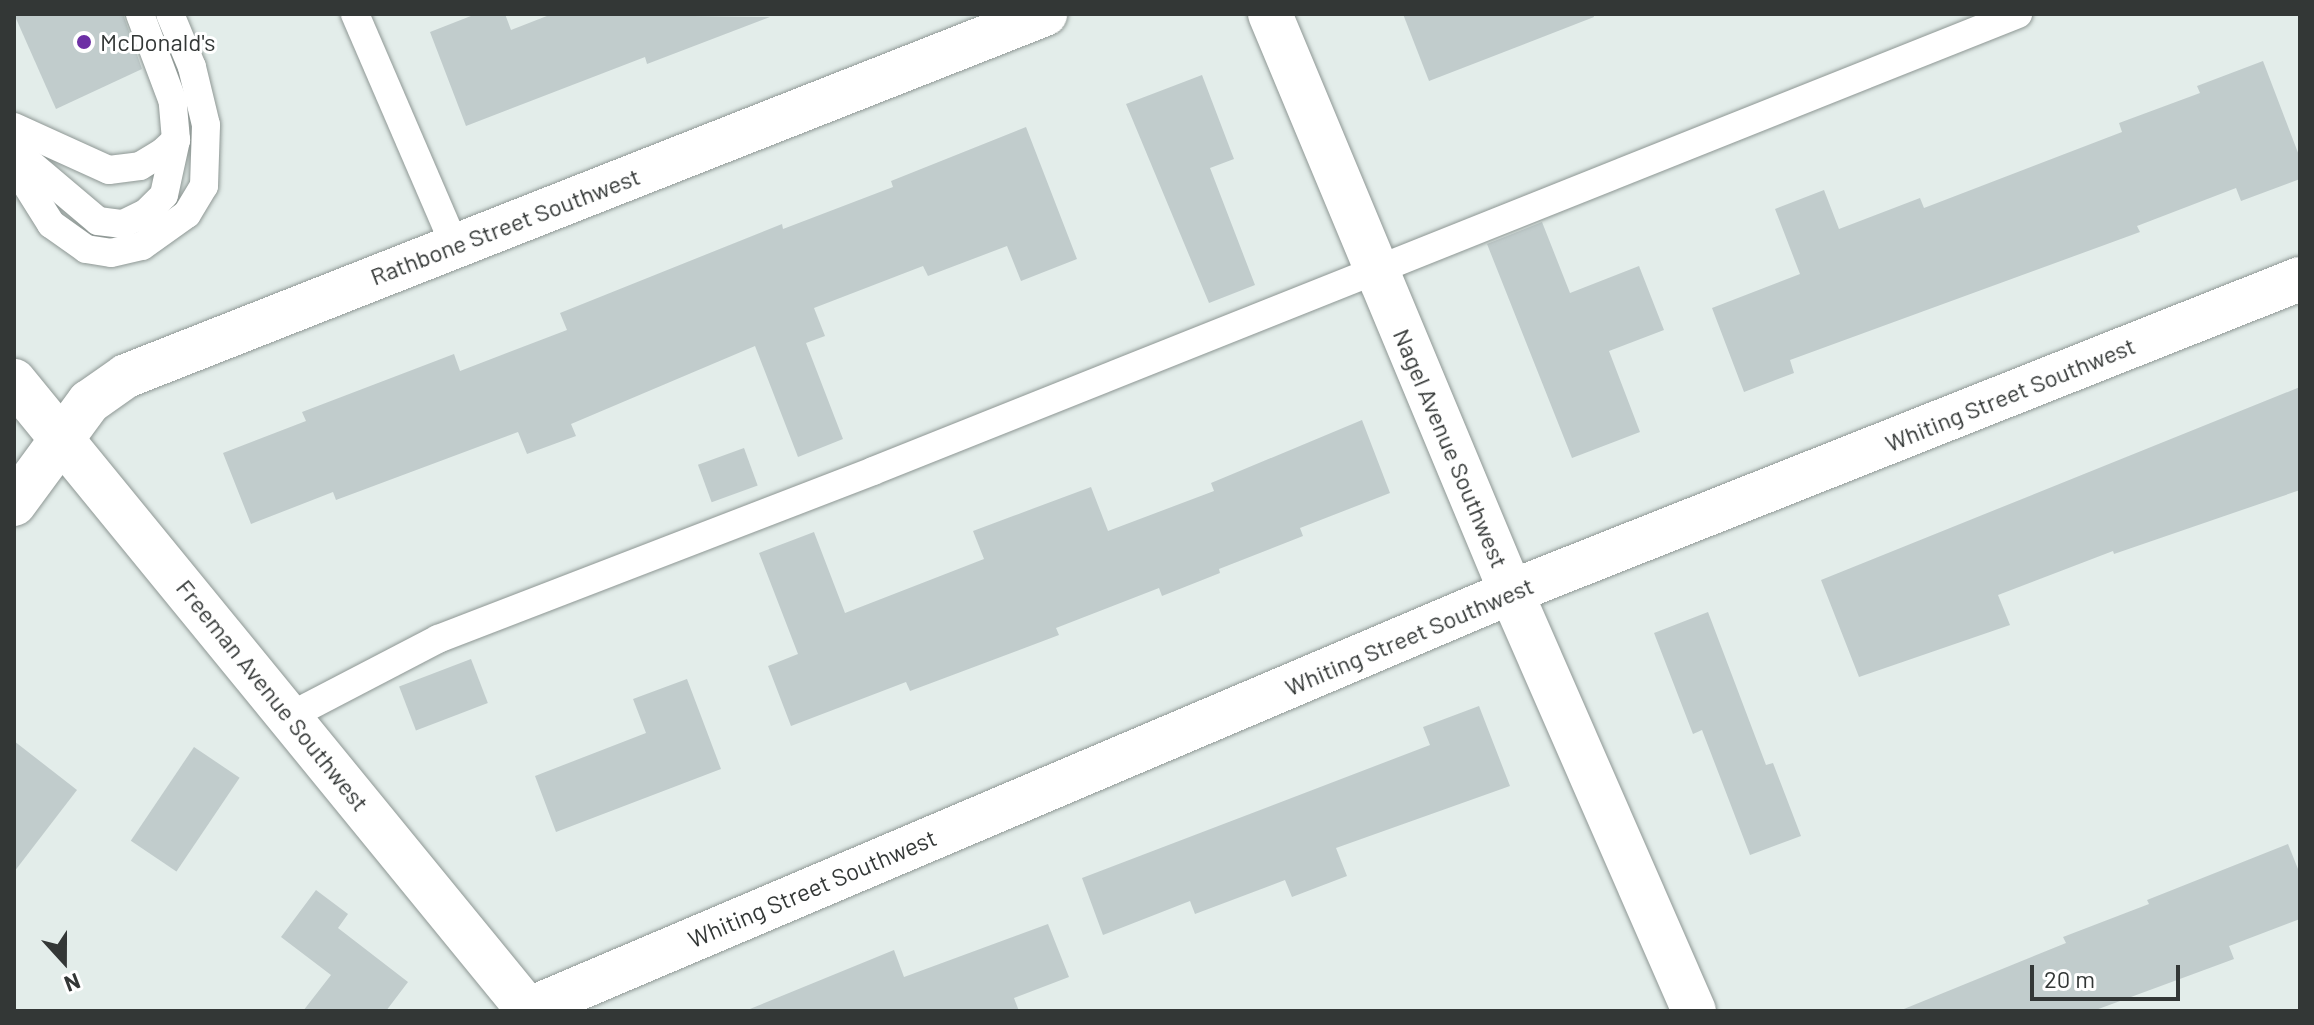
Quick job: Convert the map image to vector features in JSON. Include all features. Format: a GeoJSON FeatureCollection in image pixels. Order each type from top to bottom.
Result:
{"type":"FeatureCollection","features":[{"type":"Feature","properties":{"kind":"street","name":"Rathbone Street Southwest"},"geometry":{"type":"LineString","coordinates":[[14,504],[59,438],[89,402],[126,376],[1045,14]]}},
{"type":"Feature","properties":{"kind":"street","name":"Nagel Avenue Southwest"},"geometry":{"type":"LineString","coordinates":[[1270,14],[1511,592],[1694,1011]]}},
{"type":"Feature","properties":{"kind":"street","name":"Whiting Street Southwest"},"geometry":{"type":"LineString","coordinates":[[527,1010],[1511,592],[2300,279]]}},
{"type":"Feature","properties":{"kind":"street","name":"Freeman Avenue Southwest"},"geometry":{"type":"LineString","coordinates":[[14,381],[292,715],[527,1010]]}},
{"type":"Feature","properties":{"kind":"lane"},"geometry":{"type":"LineString","coordinates":[[14,150],[98,221],[123,224],[146,213],[164,195],[176,140],[170,87],[140,14]]}},
{"type":"Feature","properties":{"kind":"lane"},"geometry":{"type":"LineString","coordinates":[[14,165],[51,224],[86,249],[111,253],[142,246],[187,214],[204,186],[206,125],[192,67],[170,14]]}},
{"type":"Feature","properties":{"kind":"lane"},"geometry":{"type":"LineString","coordinates":[[355,14],[455,246]]}},
{"type":"Feature","properties":{"kind":"lane"},"geometry":{"type":"LineString","coordinates":[[292,715],[438,639],[2018,14]]}},
{"type":"Feature","properties":{"kind":"lane"},"geometry":{"type":"LineString","coordinates":[[14,127],[109,170],[140,166],[176,140]]}},
{"type":"Feature","properties":{"kind":"building","name":"McDonald's"},"geometry":{"type":"Polygon","coordinates":[[[14,14],[123,14],[142,69],[56,109],[14,14]]]}},
{"type":"Feature","properties":{"kind":"building"},"geometry":{"type":"Polygon","coordinates":[[[476,14],[505,14],[511,30],[552,14],[770,17],[647,64],[645,57],[466,126],[430,32],[476,14]]]}},
{"type":"Feature","properties":{"kind":"building"},"geometry":{"type":"Polygon","coordinates":[[[1403,14],[1593,14],[1594,17],[1429,81],[1403,14]]]}},
{"type":"Feature","properties":{"kind":"building"},"geometry":{"type":"Polygon","coordinates":[[[2263,61],[2300,158],[2300,179],[2241,201],[2236,188],[2137,226],[2140,232],[1790,360],[1794,373],[1744,392],[1712,308],[1800,274],[1775,209],[1824,190],[1839,229],[1920,198],[1924,208],[2122,132],[2119,123],[2200,93],[2197,86],[2263,61]]]}},
{"type":"Feature","properties":{"kind":"building"},"geometry":{"type":"Polygon","coordinates":[[[1202,75],[1234,159],[1210,168],[1255,285],[1209,303],[1126,104],[1202,75]]]}},
{"type":"Feature","properties":{"kind":"building"},"geometry":{"type":"Polygon","coordinates":[[[1026,127],[1077,259],[1021,281],[1007,246],[928,276],[923,266],[814,308],[825,336],[806,343],[843,439],[798,457],[755,346],[571,424],[576,436],[527,454],[518,432],[336,500],[333,492],[251,524],[223,453],[306,421],[302,412],[454,354],[460,371],[567,330],[560,313],[782,224],[783,229],[893,187],[891,181],[1026,127]]]}},
{"type":"Feature","properties":{"kind":"building"},"geometry":{"type":"Polygon","coordinates":[[[1542,222],[1570,293],[1639,266],[1664,330],[1609,351],[1640,432],[1572,458],[1487,244],[1542,222]]]}},
{"type":"Feature","properties":{"kind":"building"},"geometry":{"type":"Polygon","coordinates":[[[2300,387],[2300,490],[2114,554],[2113,551],[1998,595],[2010,625],[1859,677],[1821,580],[2300,387]]]}},
{"type":"Feature","properties":{"kind":"building"},"geometry":{"type":"Polygon","coordinates":[[[1362,420],[1390,493],[1300,528],[1303,536],[1219,569],[1220,573],[1162,596],[1159,588],[1056,628],[1059,635],[910,691],[906,682],[791,726],[768,666],[798,654],[759,553],[814,532],[845,613],[984,559],[973,531],[1013,516],[1091,487],[1108,531],[1214,491],[1211,483],[1362,420]]]}},
{"type":"Feature","properties":{"kind":"building"},"geometry":{"type":"Polygon","coordinates":[[[744,448],[758,486],[712,502],[698,465],[744,448]]]}},
{"type":"Feature","properties":{"kind":"building"},"geometry":{"type":"Polygon","coordinates":[[[1708,612],[1766,765],[1773,763],[1801,836],[1750,855],[1702,730],[1693,734],[1654,633],[1708,612]]]}},
{"type":"Feature","properties":{"kind":"building"},"geometry":{"type":"Polygon","coordinates":[[[471,659],[488,703],[416,730],[399,687],[471,659]]]}},
{"type":"Feature","properties":{"kind":"building"},"geometry":{"type":"Polygon","coordinates":[[[687,679],[721,769],[556,832],[535,776],[646,733],[633,699],[687,679]]]}},
{"type":"Feature","properties":{"kind":"building"},"geometry":{"type":"Polygon","coordinates":[[[1479,706],[1510,786],[1336,848],[1347,876],[1292,897],[1285,880],[1195,914],[1190,901],[1103,935],[1082,878],[1430,745],[1423,727],[1479,706]]]}},
{"type":"Feature","properties":{"kind":"building"},"geometry":{"type":"Polygon","coordinates":[[[14,741],[77,790],[14,872],[14,741]]]}},
{"type":"Feature","properties":{"kind":"building"},"geometry":{"type":"Polygon","coordinates":[[[194,747],[240,778],[176,871],[131,841],[194,747]]]}},
{"type":"Feature","properties":{"kind":"building"},"geometry":{"type":"Polygon","coordinates":[[[2288,844],[2300,874],[2300,919],[2229,946],[2234,959],[2093,1011],[1899,1011],[2066,943],[2063,937],[2149,904],[2147,900],[2288,844]]]}},
{"type":"Feature","properties":{"kind":"building"},"geometry":{"type":"Polygon","coordinates":[[[316,890],[348,914],[338,928],[408,982],[386,1011],[303,1011],[331,975],[281,937],[316,890]]]}},
{"type":"Feature","properties":{"kind":"building"},"geometry":{"type":"Polygon","coordinates":[[[1048,924],[1069,977],[1014,998],[1019,1011],[745,1011],[894,950],[904,977],[1048,924]]]}},
{"type":"Feature","properties":{"kind":"place","name":"McDonald's"},"geometry":{"type":"Point","coordinates":[84,42]}}]}
